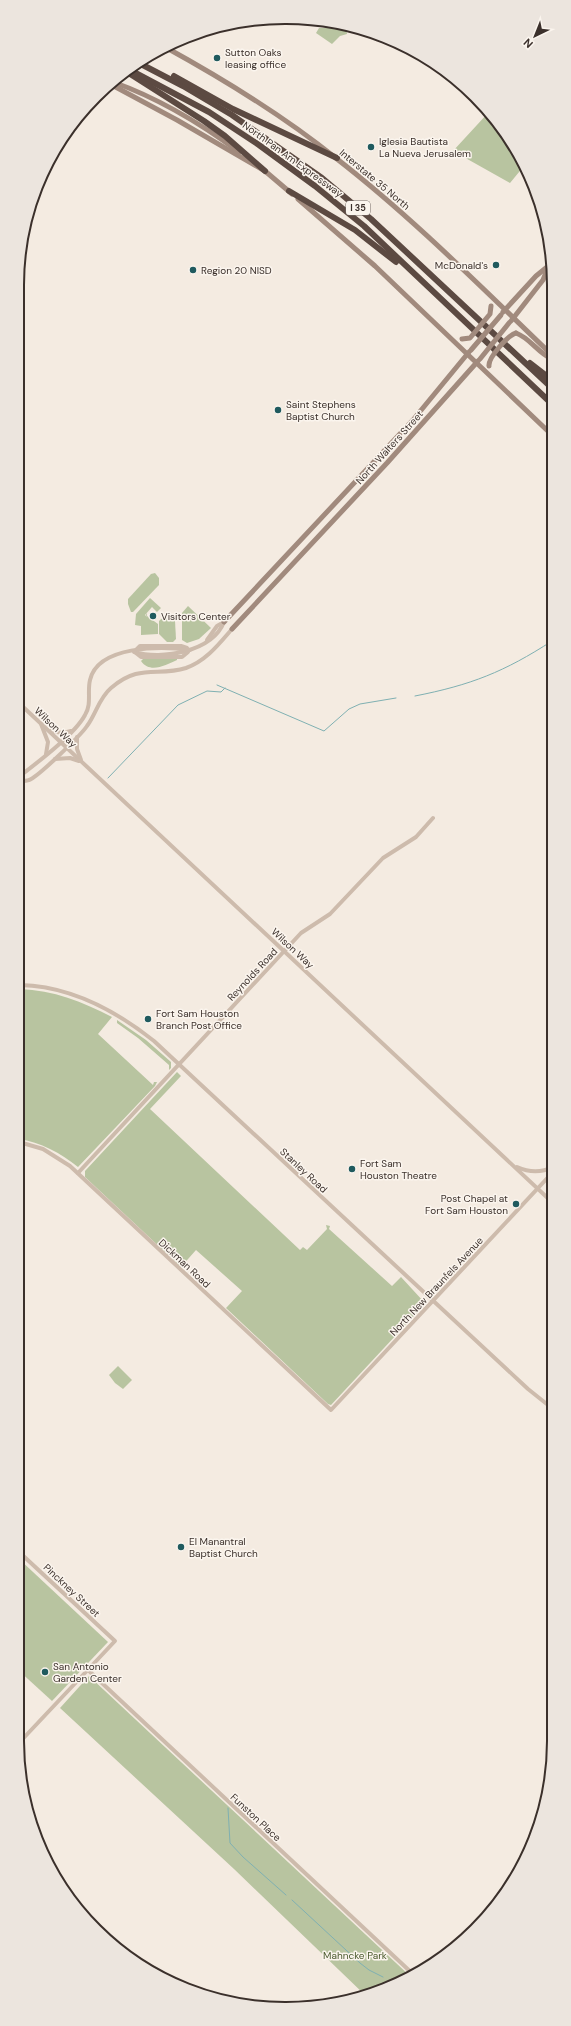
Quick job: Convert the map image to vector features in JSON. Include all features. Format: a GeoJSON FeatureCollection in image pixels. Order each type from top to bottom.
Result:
{"type":"FeatureCollection","features":[{"type":"Feature","properties":{"kind":"highway"},"geometry":{"type":"LineString","coordinates":[[148,63],[233,109],[337,158]]}},
{"type":"Feature","properties":{"kind":"highway","name":"North Pan Am Expressway"},"geometry":{"type":"LineString","coordinates":[[144,66],[220,107],[262,134],[316,173],[372,219],[547,383]]}},
{"type":"Feature","properties":{"kind":"highway","name":"North Pan Am Expressway"},"geometry":{"type":"LineString","coordinates":[[134,72],[209,112],[288,166],[364,226],[547,399]]}},
{"type":"Feature","properties":{"kind":"highway"},"geometry":{"type":"LineString","coordinates":[[131,75],[204,120],[265,171]]}},
{"type":"Feature","properties":{"kind":"highway"},"geometry":{"type":"LineString","coordinates":[[289,191],[363,235],[434,293]]}},
{"type":"Feature","properties":{"kind":"highway"},"geometry":{"type":"LineString","coordinates":[[507,346],[547,376]]}},
{"type":"Feature","properties":{"kind":"highway"},"geometry":{"type":"LineString","coordinates":[[499,353],[547,405]]}},
{"type":"Feature","properties":{"kind":"main road","name":"Interstate 35 North"},"geometry":{"type":"LineString","coordinates":[[171,51],[242,92],[337,158],[394,206],[486,293],[511,321],[547,351]]}},
{"type":"Feature","properties":{"kind":"main road"},"geometry":{"type":"LineString","coordinates":[[117,85],[154,100],[188,117],[222,139],[265,171],[308,207],[469,352],[547,430]]}},
{"type":"Feature","properties":{"kind":"main road","name":"North Walters Street"},"geometry":{"type":"LineString","coordinates":[[224,622],[413,420],[503,312],[536,276],[546,270]]}},
{"type":"Feature","properties":{"kind":"main road","name":"North Walters Street"},"geometry":{"type":"LineString","coordinates":[[232,629],[387,463],[478,361],[543,280],[546,271]]}},
{"type":"Feature","properties":{"kind":"main road"},"geometry":{"type":"LineString","coordinates":[[445,332],[462,339],[470,338],[490,314],[491,306],[486,293]]}},
{"type":"Feature","properties":{"kind":"main road"},"geometry":{"type":"LineString","coordinates":[[502,386],[489,366],[489,360],[510,335],[516,333],[522,336],[543,356],[547,357]]}},
{"type":"Feature","properties":{"kind":"street"},"geometry":{"type":"LineString","coordinates":[[24,773],[61,742],[85,716],[88,709],[90,679],[96,666],[115,654],[134,652],[141,654],[182,653],[214,637],[221,630],[224,622]]}},
{"type":"Feature","properties":{"kind":"street"},"geometry":{"type":"LineString","coordinates":[[24,781],[30,780],[78,737],[86,728],[102,699],[118,683],[141,672],[177,670],[187,667],[206,656],[232,629]]}},
{"type":"Feature","properties":{"kind":"street"},"geometry":{"type":"LineString","coordinates":[[134,652],[140,646],[181,646],[190,650]]}},
{"type":"Feature","properties":{"kind":"street","name":"Wilson Way"},"geometry":{"type":"LineString","coordinates":[[24,708],[547,1197]]}},
{"type":"Feature","properties":{"kind":"street"},"geometry":{"type":"LineString","coordinates":[[40,722],[48,742],[46,754]]}},
{"type":"Feature","properties":{"kind":"street"},"geometry":{"type":"LineString","coordinates":[[48,730],[58,734],[73,730]]}},
{"type":"Feature","properties":{"kind":"street"},"geometry":{"type":"LineString","coordinates":[[78,737],[77,749],[82,762]]}},
{"type":"Feature","properties":{"kind":"street"},"geometry":{"type":"LineString","coordinates":[[55,759],[70,758],[82,762]]}},
{"type":"Feature","properties":{"kind":"street","name":"Reynolds Road"},"geometry":{"type":"LineString","coordinates":[[78,1173],[301,933],[330,914],[383,858],[416,837],[433,818]]}},
{"type":"Feature","properties":{"kind":"street","name":"Stanley Road"},"geometry":{"type":"LineString","coordinates":[[24,986],[58,990],[99,1005],[136,1027],[154,1041],[528,1389],[547,1404]]}},
{"type":"Feature","properties":{"kind":"street","name":"Dickman Road"},"geometry":{"type":"LineString","coordinates":[[24,1143],[52,1154],[78,1173],[331,1410]]}},
{"type":"Feature","properties":{"kind":"street"},"geometry":{"type":"LineString","coordinates":[[513,1165],[531,1172],[539,1172],[547,1169]]}},
{"type":"Feature","properties":{"kind":"street","name":"North New Braunfels Avenue"},"geometry":{"type":"LineString","coordinates":[[331,1410],[547,1179]]}},
{"type":"Feature","properties":{"kind":"street","name":"Pinckney Street"},"geometry":{"type":"LineString","coordinates":[[24,1557],[115,1642],[88,1670]]}},
{"type":"Feature","properties":{"kind":"street"},"geometry":{"type":"LineString","coordinates":[[24,1739],[88,1670]]}},
{"type":"Feature","properties":{"kind":"street","name":"Funston Place"},"geometry":{"type":"LineString","coordinates":[[88,1670],[409,1971]]}},
{"type":"Feature","properties":{"kind":"green space"},"geometry":{"type":"Polygon","coordinates":[[[319,28],[337,29],[347,31],[347,34],[340,36],[332,44],[316,33],[319,28]]]}},
{"type":"Feature","properties":{"kind":"green space"},"geometry":{"type":"Polygon","coordinates":[[[485,116],[503,140],[520,171],[510,183],[453,151],[485,116]]]}},
{"type":"Feature","properties":{"kind":"green space"},"geometry":{"type":"Polygon","coordinates":[[[155,573],[159,578],[159,585],[133,612],[131,612],[128,599],[151,574],[155,573]]]}},
{"type":"Feature","properties":{"kind":"green space"},"geometry":{"type":"Polygon","coordinates":[[[150,598],[161,608],[157,612],[152,607],[145,615],[147,617],[146,615],[147,613],[147,616],[158,624],[158,634],[141,635],[141,626],[135,625],[136,614],[150,598]]]}},
{"type":"Feature","properties":{"kind":"green space"},"geometry":{"type":"Polygon","coordinates":[[[188,606],[211,628],[199,639],[187,643],[182,640],[182,613],[188,606]]]}},
{"type":"Feature","properties":{"kind":"green space"},"geometry":{"type":"Polygon","coordinates":[[[167,614],[175,621],[176,639],[173,642],[167,642],[159,634],[159,621],[167,614]]]}},
{"type":"Feature","properties":{"kind":"green space"},"geometry":{"type":"Polygon","coordinates":[[[177,658],[177,660],[168,664],[153,668],[145,665],[141,661],[143,659],[177,658]]]}},
{"type":"Feature","properties":{"kind":"green space"},"geometry":{"type":"Polygon","coordinates":[[[24,989],[56,994],[90,1006],[112,1017],[98,1034],[153,1085],[154,1082],[157,1082],[155,1086],[78,1167],[65,1157],[50,1149],[24,1140],[24,989]]]}},
{"type":"Feature","properties":{"kind":"green space"},"geometry":{"type":"Polygon","coordinates":[[[117,1020],[146,1040],[171,1062],[171,1068],[169,1070],[169,1065],[138,1038],[117,1023],[117,1020]]]}},
{"type":"Feature","properties":{"kind":"green space"},"geometry":{"type":"Polygon","coordinates":[[[177,1072],[181,1076],[150,1109],[300,1250],[303,1247],[307,1250],[327,1229],[326,1225],[330,1226],[329,1229],[392,1286],[401,1277],[424,1302],[424,1305],[331,1405],[328,1404],[226,1308],[242,1291],[196,1250],[181,1267],[85,1177],[85,1171],[177,1072]]]}},
{"type":"Feature","properties":{"kind":"green space"},"geometry":{"type":"Polygon","coordinates":[[[118,1366],[132,1380],[123,1389],[115,1383],[109,1375],[118,1366]]]}},
{"type":"Feature","properties":{"kind":"green space"},"geometry":{"type":"Polygon","coordinates":[[[24,1564],[108,1642],[52,1701],[24,1675],[24,1564]]]}},
{"type":"Feature","properties":{"kind":"green space","name":"Mahncke Park"},"geometry":{"type":"Polygon","coordinates":[[[89,1676],[406,1972],[386,1982],[361,1991],[234,1869],[60,1708],[89,1676]]]}},
{"type":"Feature","properties":{"kind":"waterway"},"geometry":{"type":"LineString","coordinates":[[415,696],[453,687],[486,676],[518,661],[547,644]]}},
{"type":"Feature","properties":{"kind":"waterway"},"geometry":{"type":"LineString","coordinates":[[217,685],[324,731],[349,709],[360,704],[396,698]]}},
{"type":"Feature","properties":{"kind":"waterway"},"geometry":{"type":"LineString","coordinates":[[108,778],[178,705],[207,691],[221,692],[225,688]]}},
{"type":"Feature","properties":{"kind":"waterway"},"geometry":{"type":"LineString","coordinates":[[228,1808],[230,1843],[243,1857],[286,1895]]}},
{"type":"Feature","properties":{"kind":"waterway"},"geometry":{"type":"LineString","coordinates":[[292,1900],[360,1963],[369,1970],[383,1977]]}},
{"type":"Feature","properties":{"kind":"place","name":"Sutton Oaks leasing office"},"geometry":{"type":"Point","coordinates":[217,58]}},
{"type":"Feature","properties":{"kind":"place","name":"Iglesia Bautista La Nueva Jerusalem"},"geometry":{"type":"Point","coordinates":[371,147]}},
{"type":"Feature","properties":{"kind":"place","name":"McDonald's"},"geometry":{"type":"Point","coordinates":[496,265]}},
{"type":"Feature","properties":{"kind":"place","name":"Region 20 NISD"},"geometry":{"type":"Point","coordinates":[193,270]}},
{"type":"Feature","properties":{"kind":"place","name":"Saint Stephens Baptist Church"},"geometry":{"type":"Point","coordinates":[278,410]}},
{"type":"Feature","properties":{"kind":"place","name":"Visitors Center"},"geometry":{"type":"Point","coordinates":[153,616]}},
{"type":"Feature","properties":{"kind":"place","name":"Fort Sam Houston Branch Post Office"},"geometry":{"type":"Point","coordinates":[148,1019]}},
{"type":"Feature","properties":{"kind":"place","name":"Fort Sam Houston Theatre"},"geometry":{"type":"Point","coordinates":[352,1169]}},
{"type":"Feature","properties":{"kind":"place","name":"Post Chapel at Fort Sam Houston"},"geometry":{"type":"Point","coordinates":[516,1204]}},
{"type":"Feature","properties":{"kind":"place","name":"El Manantral Baptist Church"},"geometry":{"type":"Point","coordinates":[181,1547]}},
{"type":"Feature","properties":{"kind":"place","name":"San Antonio Garden Center"},"geometry":{"type":"Point","coordinates":[45,1672]}}]}
